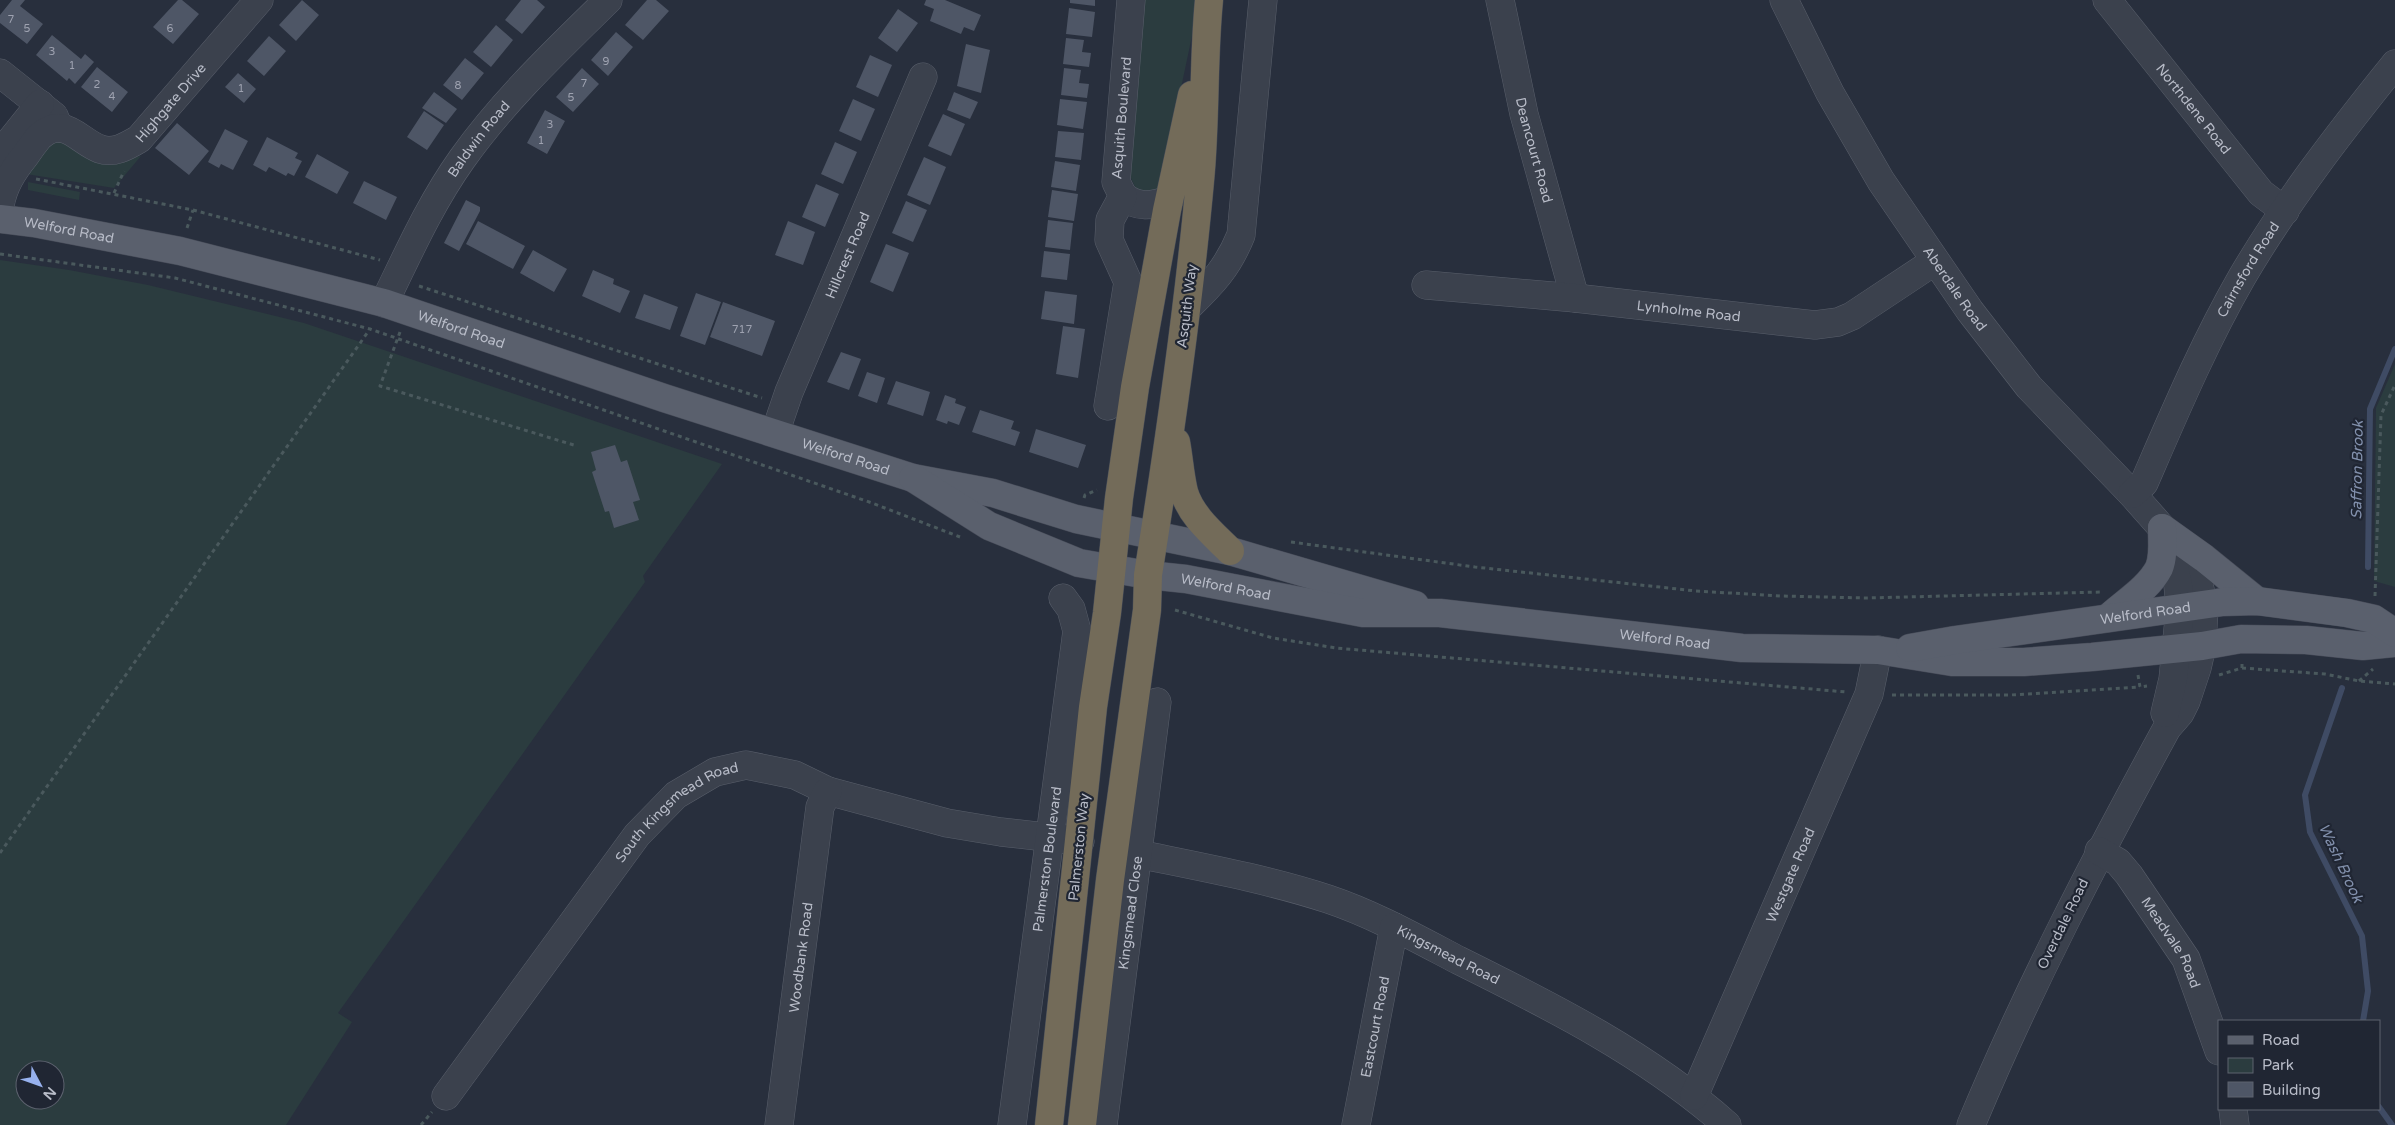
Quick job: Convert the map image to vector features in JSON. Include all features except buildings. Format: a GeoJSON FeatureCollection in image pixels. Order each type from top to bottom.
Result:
{"type":"FeatureCollection","features":[{"type":"Feature","properties":{"kind":"highway","name":"Asquith Way"},"geometry":{"type":"LineString","coordinates":[[1148,575],[1188,306],[1202,156],[1205,35],[1209,0]]}},
{"type":"Feature","properties":{"kind":"highway","name":"Asquith Way"},"geometry":{"type":"LineString","coordinates":[[1112,569],[1135,387],[1169,200],[1205,35]]}},
{"type":"Feature","properties":{"kind":"highway"},"geometry":{"type":"LineString","coordinates":[[1172,420],[1184,493],[1188,502],[1202,524],[1230,550]]}},
{"type":"Feature","properties":{"kind":"highway","name":"Palmerston Way"},"geometry":{"type":"LineString","coordinates":[[1048,1125],[1093,706],[1112,569]]}},
{"type":"Feature","properties":{"kind":"highway"},"geometry":{"type":"LineString","coordinates":[[1082,1125],[1126,750],[1147,610],[1148,575]]}},
{"type":"Feature","properties":{"kind":"highway"},"geometry":{"type":"LineString","coordinates":[[1080,841],[1091,839],[1098,833],[1126,750]]}},
{"type":"Feature","properties":{"kind":"main road","name":"Welford Road"},"geometry":{"type":"LineString","coordinates":[[0,219],[34,223],[180,251],[396,307],[664,398],[913,478],[993,493],[1076,520],[1230,550],[1440,613]]}},
{"type":"Feature","properties":{"kind":"main road","name":"Welford Road"},"geometry":{"type":"LineString","coordinates":[[913,478],[989,526],[1079,563],[1148,575],[1186,579],[1362,613],[1440,613],[1742,648],[1885,651],[1952,662],[2015,662],[2092,657],[2189,647],[2241,639],[2306,640],[2363,646],[2395,643]]}},
{"type":"Feature","properties":{"kind":"main road"},"geometry":{"type":"LineString","coordinates":[[2108,618],[2148,583],[2159,568],[2167,537],[2204,558],[2257,602]]}},
{"type":"Feature","properties":{"kind":"main road","name":"Welford Road"},"geometry":{"type":"LineString","coordinates":[[1885,651],[2223,602],[2257,602],[2347,613],[2384,626]]}},
{"type":"Feature","properties":{"kind":"street","name":"Highgate Drive"},"geometry":{"type":"LineString","coordinates":[[0,72],[49,114],[100,149],[113,150],[139,139],[259,0]]}},
{"type":"Feature","properties":{"kind":"street","name":"Baldwin Road"},"geometry":{"type":"LineString","coordinates":[[396,307],[427,215],[462,159],[498,114],[571,35],[608,0]]}},
{"type":"Feature","properties":{"kind":"street","name":"Asquith Boulevard"},"geometry":{"type":"LineString","coordinates":[[1108,406],[1128,282],[1109,240],[1110,220],[1123,196],[1116,182],[1131,0]]}},
{"type":"Feature","properties":{"kind":"street"},"geometry":{"type":"LineString","coordinates":[[1188,306],[1210,286],[1232,259],[1241,235],[1263,0]]}},
{"type":"Feature","properties":{"kind":"street","name":"Deancourt Road"},"geometry":{"type":"LineString","coordinates":[[1500,0],[1524,114],[1575,298]]}},
{"type":"Feature","properties":{"kind":"street","name":"Aberdale Road"},"geometry":{"type":"LineString","coordinates":[[1784,0],[1830,92],[1881,181],[1935,261],[1999,350],[2030,386],[2132,494],[2167,537],[2185,552],[2196,572],[2189,647]]}},
{"type":"Feature","properties":{"kind":"street","name":"Northdene Road"},"geometry":{"type":"LineString","coordinates":[[2107,0],[2261,194],[2285,211]]}},
{"type":"Feature","properties":{"kind":"street","name":"Cairnsford Road"},"geometry":{"type":"LineString","coordinates":[[2132,494],[2144,483],[2209,339],[2242,277],[2343,128],[2395,64]]}},
{"type":"Feature","properties":{"kind":"street","name":"Hillcrest Road"},"geometry":{"type":"LineString","coordinates":[[775,433],[789,392],[924,77]]}},
{"type":"Feature","properties":{"kind":"street"},"geometry":{"type":"LineString","coordinates":[[0,154],[49,114]]}},
{"type":"Feature","properties":{"kind":"street"},"geometry":{"type":"LineString","coordinates":[[0,206],[2,195],[11,174],[39,137],[50,130],[49,114]]}},
{"type":"Feature","properties":{"kind":"street"},"geometry":{"type":"LineString","coordinates":[[1123,196],[1129,202],[1142,206],[1169,200]]}},
{"type":"Feature","properties":{"kind":"street","name":"Lynholme Road"},"geometry":{"type":"LineString","coordinates":[[1426,285],[1575,298],[1815,325],[1838,322],[1865,309],[1935,261]]}},
{"type":"Feature","properties":{"kind":"street","name":"Palmerston Boulevard"},"geometry":{"type":"LineString","coordinates":[[1012,1125],[1077,631],[1070,609],[1063,598]]}},
{"type":"Feature","properties":{"kind":"street","name":"Overdale Road"},"geometry":{"type":"LineString","coordinates":[[1970,1125],[2008,1036],[2099,852],[2167,728],[2180,713],[2186,701],[2197,668],[2189,647]]}},
{"type":"Feature","properties":{"kind":"street","name":"Westgate Road"},"geometry":{"type":"LineString","coordinates":[[1694,1096],[1870,694],[1885,651]]}},
{"type":"Feature","properties":{"kind":"street","name":"Kingsmead Close"},"geometry":{"type":"LineString","coordinates":[[1103,1125],[1157,702]]}},
{"type":"Feature","properties":{"kind":"street","name":"South Kingsmead Road"},"geometry":{"type":"LineString","coordinates":[[446,1096],[637,835],[676,794],[715,772],[746,765],[796,775],[828,791],[947,823],[1080,841]]}},
{"type":"Feature","properties":{"kind":"street","name":"Woodbank Road"},"geometry":{"type":"LineString","coordinates":[[779,1125],[820,806],[828,791]]}},
{"type":"Feature","properties":{"kind":"street","name":"Meadvale Road"},"geometry":{"type":"LineString","coordinates":[[2099,852],[2118,862],[2129,875],[2186,958],[2218,1048]]}},
{"type":"Feature","properties":{"kind":"street","name":"Kingsmead Road"},"geometry":{"type":"LineString","coordinates":[[1138,854],[1214,870],[1329,900],[1394,927],[1533,996],[1617,1044],[1694,1096],[1727,1125]]}},
{"type":"Feature","properties":{"kind":"street","name":"Eastcourt Road"},"geometry":{"type":"LineString","coordinates":[[1356,1125],[1394,927]]}},
{"type":"Feature","properties":{"kind":"street"},"geometry":{"type":"LineString","coordinates":[[2233,1110],[2235,1125]]}},
{"type":"Feature","properties":{"kind":"path"},"geometry":{"type":"LineString","coordinates":[[0,254],[174,278],[370,329],[872,503],[967,539]]}},
{"type":"Feature","properties":{"kind":"path"},"geometry":{"type":"LineString","coordinates":[[396,307],[397,338],[380,386],[577,446]]}},
{"type":"Feature","properties":{"kind":"path"},"geometry":{"type":"LineString","coordinates":[[0,853],[370,329]]}},
{"type":"Feature","properties":{"kind":"path"},"geometry":{"type":"LineString","coordinates":[[2384,626],[2381,415],[2395,385]]}},
{"type":"Feature","properties":{"kind":"path"},"geometry":{"type":"LineString","coordinates":[[1284,542],[1475,567],[1715,592],[1866,598],[2095,592]]}},
{"type":"Feature","properties":{"kind":"path"},"geometry":{"type":"LineString","coordinates":[[1176,610],[1272,638],[1336,648],[1870,694],[2010,695],[2140,686]]}},
{"type":"Feature","properties":{"kind":"path"},"geometry":{"type":"LineString","coordinates":[[2242,668],[2325,674],[2359,681],[2395,684]]}},
{"type":"Feature","properties":{"kind":"green space"},"geometry":{"type":"Polygon","coordinates":[[[1144,0],[1195,0],[1193,31],[1160,188],[1150,197],[1136,189],[1129,174],[1144,0]]]}},
{"type":"Feature","properties":{"kind":"green space"},"geometry":{"type":"Polygon","coordinates":[[[57,140],[111,162],[141,156],[114,188],[26,174],[38,153],[57,140]]]}},
{"type":"Feature","properties":{"kind":"green space"},"geometry":{"type":"Polygon","coordinates":[[[28,182],[80,192],[79,200],[28,190],[28,182]]]}},
{"type":"Feature","properties":{"kind":"green space"},"geometry":{"type":"Polygon","coordinates":[[[0,260],[69,270],[148,285],[304,323],[722,464],[643,576],[645,582],[338,1013],[352,1022],[286,1125],[0,1125],[0,260]]]}},
{"type":"Feature","properties":{"kind":"green space"},"geometry":{"type":"Polygon","coordinates":[[[2395,364],[2395,587],[2374,581],[2376,408],[2395,364]]]}},
{"type":"Feature","properties":{"kind":"waterway","name":"Saffron Brook"},"geometry":{"type":"LineString","coordinates":[[2368,567],[2370,409],[2395,349]]}},
{"type":"Feature","properties":{"kind":"waterway","name":"Wash Brook"},"geometry":{"type":"LineString","coordinates":[[2342,688],[2305,795],[2310,832],[2362,936],[2368,991],[2363,1020]]}},
{"type":"Feature","properties":{"kind":"waterway","name":"Wash Brook"},"geometry":{"type":"LineString","coordinates":[[2380,1108],[2392,1125]]}}]}
